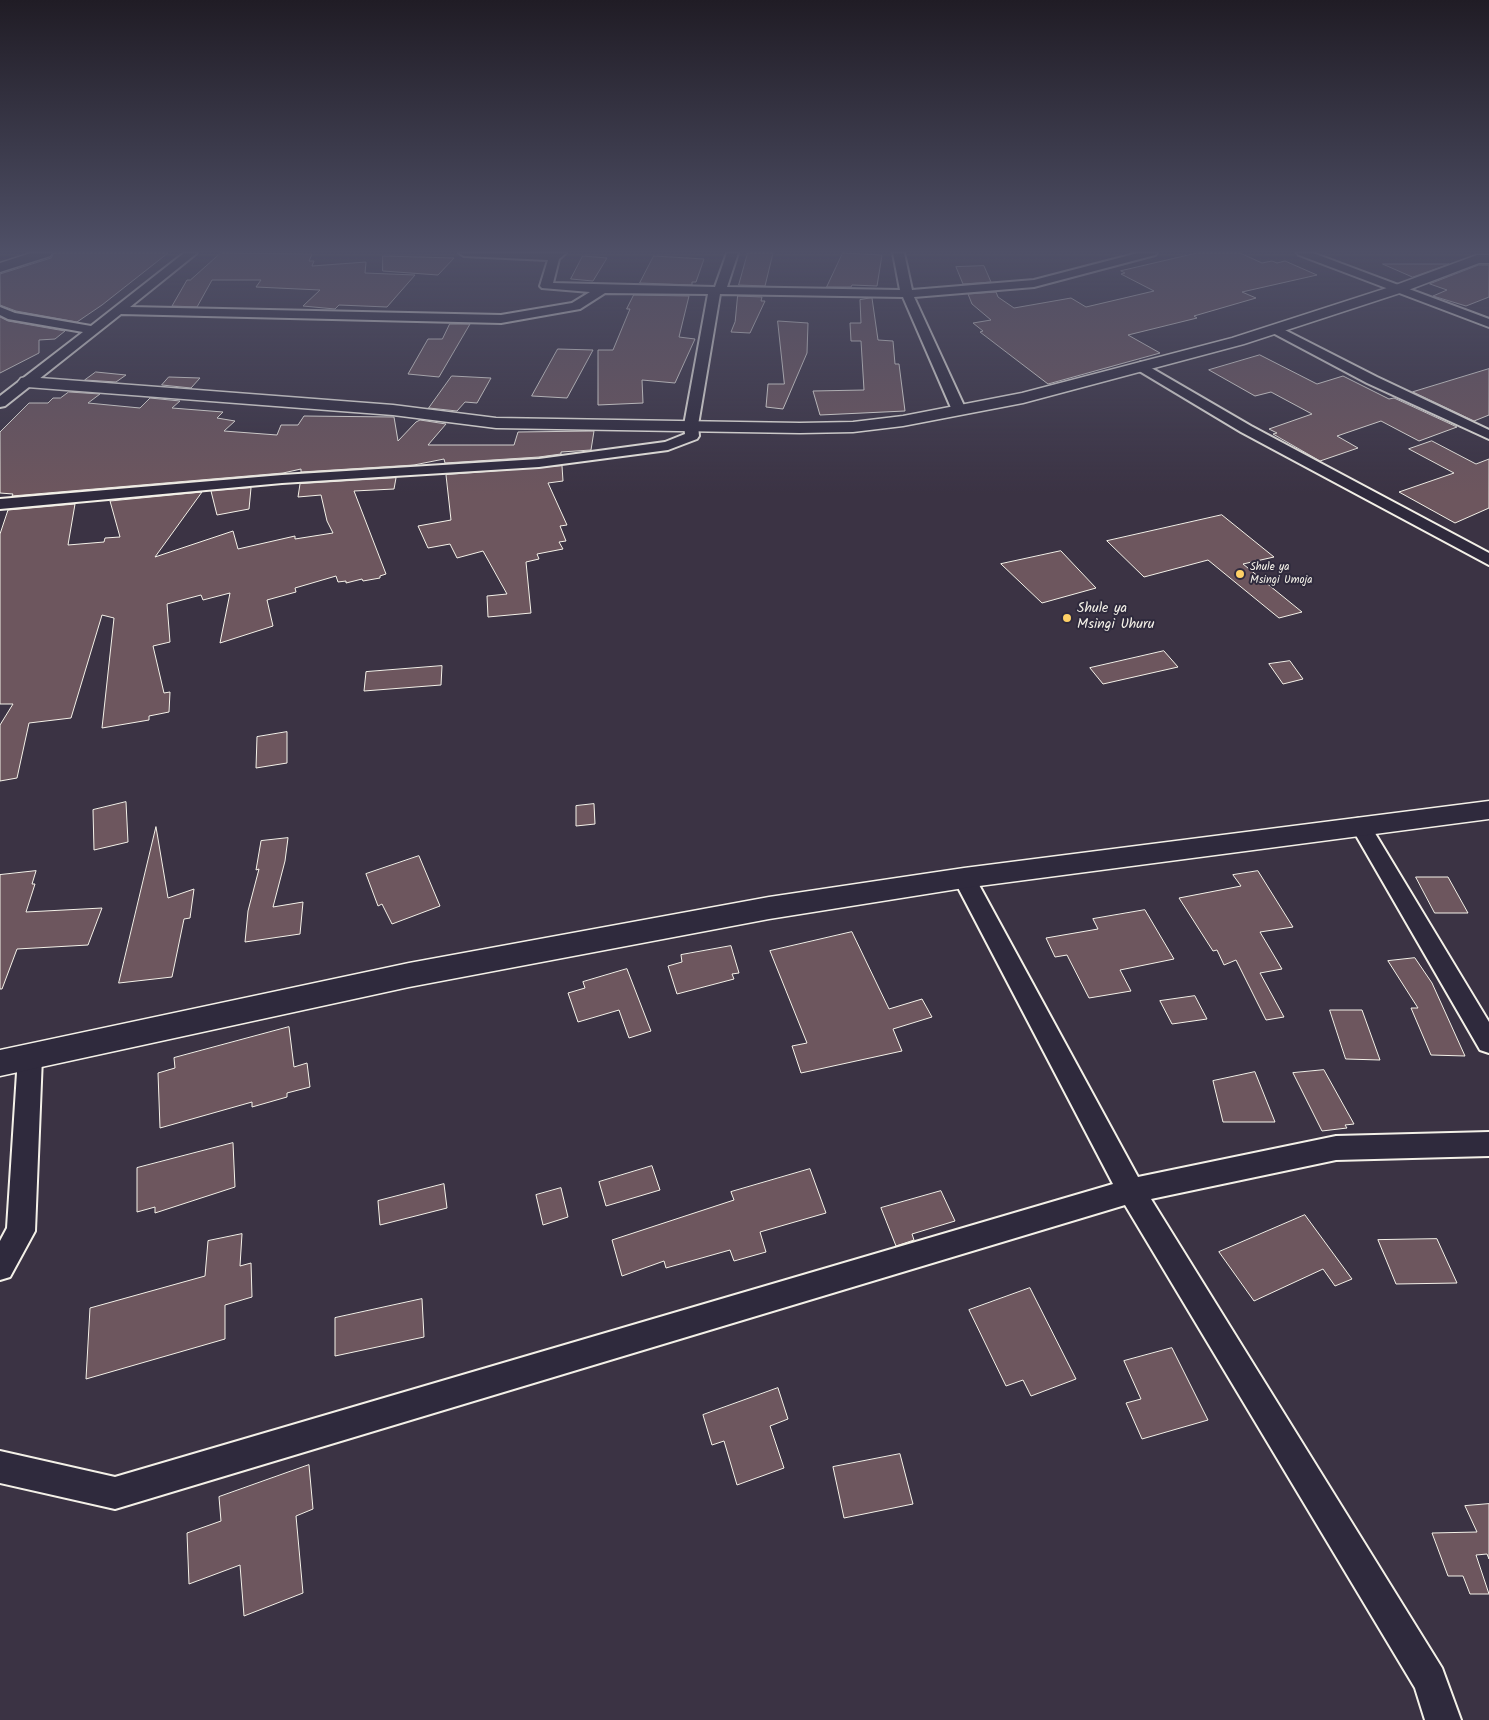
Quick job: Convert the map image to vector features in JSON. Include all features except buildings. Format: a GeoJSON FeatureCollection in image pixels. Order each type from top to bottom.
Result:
{"type":"FeatureCollection","features":[{"type":"Feature","properties":{"kind":"street"},"geometry":{"type":"LineString","coordinates":[[0,403],[89,333]]}},
{"type":"Feature","properties":{"kind":"street"},"geometry":{"type":"LineString","coordinates":[[0,504],[282,479],[538,463],[622,453],[681,442],[692,436],[691,425],[707,333]]}},
{"type":"Feature","properties":{"kind":"street"},"geometry":{"type":"LineString","coordinates":[[925,333],[959,410]]}},
{"type":"Feature","properties":{"kind":"street"},"geometry":{"type":"LineString","coordinates":[[27,382],[393,410],[496,422],[853,427],[903,421],[1023,398],[1260,333]]}},
{"type":"Feature","properties":{"kind":"street"},"geometry":{"type":"LineString","coordinates":[[1283,333],[1372,380],[1489,435]]}},
{"type":"Feature","properties":{"kind":"street"},"geometry":{"type":"LineString","coordinates":[[1141,366],[1246,429],[1489,560]]}},
{"type":"Feature","properties":{"kind":"street"},"geometry":{"type":"LineString","coordinates":[[0,1063],[409,975],[769,908],[964,878],[1360,825],[1489,810]]}},
{"type":"Feature","properties":{"kind":"street"},"geometry":{"type":"LineString","coordinates":[[1360,825],[1489,1043]]}},
{"type":"Feature","properties":{"kind":"street"},"geometry":{"type":"LineString","coordinates":[[964,878],[1131,1191],[1430,1680],[1443,1720]]}},
{"type":"Feature","properties":{"kind":"street"},"geometry":{"type":"LineString","coordinates":[[0,1267],[21,1231],[30,1057]]}},
{"type":"Feature","properties":{"kind":"street"},"geometry":{"type":"LineString","coordinates":[[0,1467],[116,1493],[1131,1191],[1336,1148],[1489,1144]]}},
{"type":"Feature","properties":{"kind":"place","name":"Shule ya Msingi Umoja"},"geometry":{"type":"Point","coordinates":[1240,574]}},
{"type":"Feature","properties":{"kind":"place","name":"Shule ya Msingi Uhuru"},"geometry":{"type":"Point","coordinates":[1067,618]}}]}
